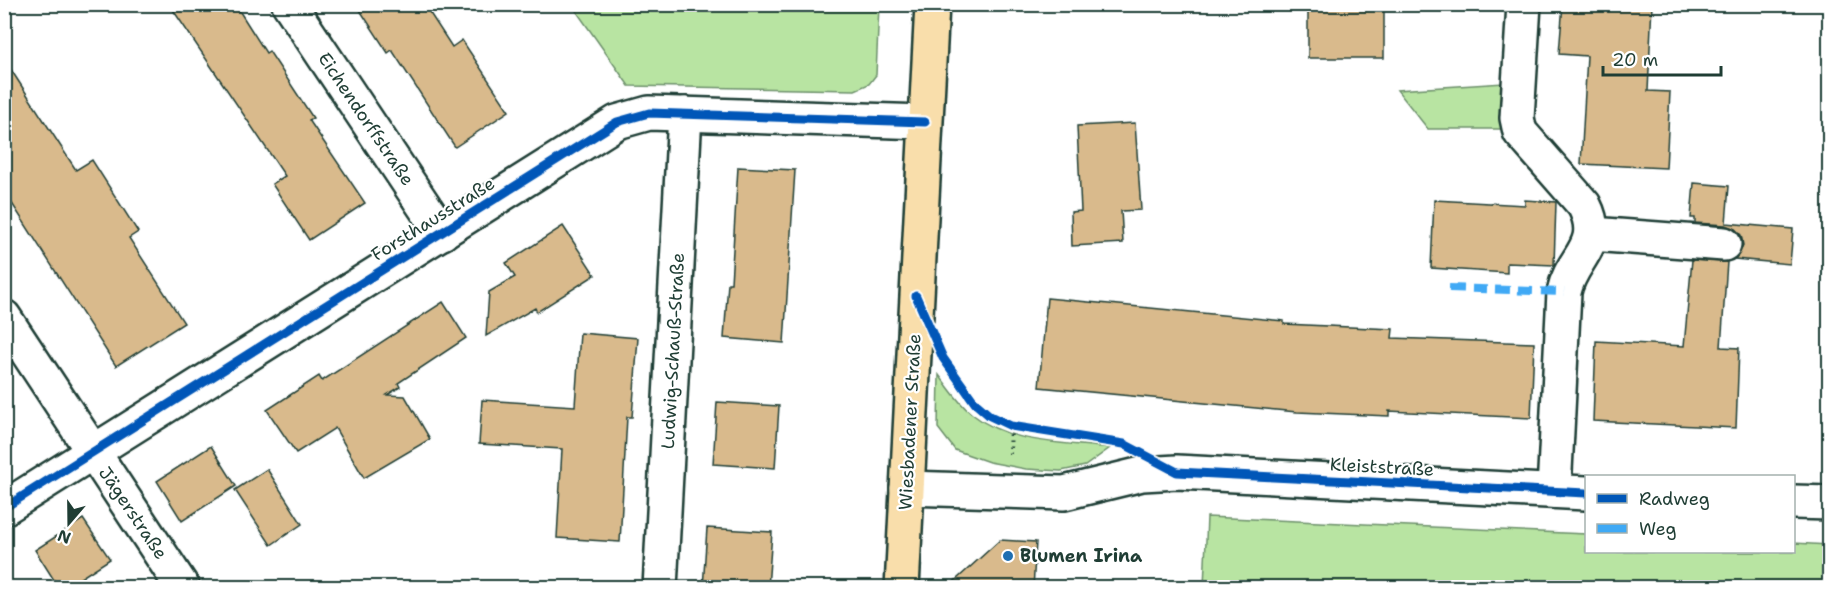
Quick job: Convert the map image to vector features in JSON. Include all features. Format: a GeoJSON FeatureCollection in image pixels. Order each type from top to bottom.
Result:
{"type":"FeatureCollection","features":[{"type":"Feature","properties":{"kind":"main road","name":"Wiesbadener Straße"},"geometry":{"type":"LineString","coordinates":[[902,588],[932,4]]}},
{"type":"Feature","properties":{"kind":"street","name":"Eichendorffstraße"},"geometry":{"type":"LineString","coordinates":[[289,4],[442,233]]}},
{"type":"Feature","properties":{"kind":"street"},"geometry":{"type":"LineString","coordinates":[[1524,4],[1517,118],[1520,132],[1584,205],[1590,216],[1592,234],[1583,257],[1567,278],[1564,292],[1554,491]]}},
{"type":"Feature","properties":{"kind":"street","name":"Forsthausstraße"},"geometry":{"type":"LineString","coordinates":[[4,508],[94,454],[617,122],[649,113],[925,122]]}},
{"type":"Feature","properties":{"kind":"street","name":"Ludwig-Schauß-Straße"},"geometry":{"type":"LineString","coordinates":[[660,588],[685,114]]}},
{"type":"Feature","properties":{"kind":"street"},"geometry":{"type":"LineString","coordinates":[[1592,234],[1724,244]]}},
{"type":"Feature","properties":{"kind":"street","name":"Jägerstraße"},"geometry":{"type":"LineString","coordinates":[[4,317],[183,588]]}},
{"type":"Feature","properties":{"kind":"street","name":"Kleiststraße"},"geometry":{"type":"LineString","coordinates":[[907,488],[1064,493],[1142,474],[1177,472],[1585,493]]}},
{"type":"Feature","properties":{"kind":"street"},"geometry":{"type":"LineString","coordinates":[[1795,502],[1830,503]]}},
{"type":"Feature","properties":{"kind":"path"},"geometry":{"type":"LineString","coordinates":[[1001,421],[1023,427]]}},
{"type":"Feature","properties":{"kind":"green space"},"geometry":{"type":"Polygon","coordinates":[[[572,5],[879,5],[876,75],[869,84],[855,90],[629,86],[572,5]]]}},
{"type":"Feature","properties":{"kind":"green space"},"geometry":{"type":"Polygon","coordinates":[[[1504,83],[1504,129],[1428,129],[1397,90],[1504,83]]]}},
{"type":"Feature","properties":{"kind":"green space"},"geometry":{"type":"Polygon","coordinates":[[[939,375],[967,410],[1003,432],[1056,443],[1110,448],[1085,466],[1061,471],[1026,469],[989,462],[955,450],[938,428],[939,375]]]}},
{"type":"Feature","properties":{"kind":"green space"},"geometry":{"type":"Polygon","coordinates":[[[1207,517],[1585,534],[1585,553],[1795,553],[1795,543],[1829,545],[1829,587],[1204,587],[1207,517]]]}},
{"type":"Feature","properties":{"kind":"building"},"geometry":{"type":"Polygon","coordinates":[[[169,4],[235,4],[266,53],[269,51],[313,118],[309,120],[365,203],[309,240],[272,184],[285,176],[169,4]]]}},
{"type":"Feature","properties":{"kind":"building"},"geometry":{"type":"Polygon","coordinates":[[[356,4],[424,4],[452,47],[462,40],[509,111],[455,147],[392,50],[388,53],[356,4]]]}},
{"type":"Feature","properties":{"kind":"building"},"geometry":{"type":"Polygon","coordinates":[[[1308,4],[1384,4],[1384,58],[1308,58],[1308,4]]]}},
{"type":"Feature","properties":{"kind":"building"},"geometry":{"type":"Polygon","coordinates":[[[1563,4],[1652,4],[1648,91],[1670,92],[1666,168],[1581,164],[1587,56],[1559,54],[1563,4]]]}},
{"type":"Feature","properties":{"kind":"building"},"geometry":{"type":"Polygon","coordinates":[[[4,59],[76,170],[92,160],[138,232],[129,238],[184,323],[116,366],[4,191],[4,59]]]}},
{"type":"Feature","properties":{"kind":"building"},"geometry":{"type":"Polygon","coordinates":[[[1135,123],[1141,210],[1121,211],[1123,243],[1072,246],[1071,212],[1081,211],[1077,126],[1135,123]]]}},
{"type":"Feature","properties":{"kind":"building"},"geometry":{"type":"Polygon","coordinates":[[[738,167],[795,170],[784,343],[724,338],[728,283],[731,283],[738,167]]]}},
{"type":"Feature","properties":{"kind":"building"},"geometry":{"type":"Polygon","coordinates":[[[1694,183],[1729,186],[1726,223],[1793,229],[1790,264],[1735,259],[1743,245],[1741,235],[1735,229],[1725,225],[1695,223],[1695,218],[1691,218],[1694,183]]]}},
{"type":"Feature","properties":{"kind":"building"},"geometry":{"type":"Polygon","coordinates":[[[1434,200],[1525,205],[1525,200],[1556,202],[1554,265],[1507,263],[1507,273],[1431,268],[1434,200]]]}},
{"type":"Feature","properties":{"kind":"building"},"geometry":{"type":"Polygon","coordinates":[[[563,226],[595,275],[537,312],[535,308],[486,336],[489,292],[515,277],[506,263],[563,226]]]}},
{"type":"Feature","properties":{"kind":"building"},"geometry":{"type":"Polygon","coordinates":[[[1692,260],[1727,262],[1721,347],[1739,348],[1736,428],[1593,421],[1596,341],[1684,346],[1692,260]]]}},
{"type":"Feature","properties":{"kind":"building"},"geometry":{"type":"Polygon","coordinates":[[[1047,298],[1284,321],[1284,324],[1393,329],[1392,338],[1534,343],[1531,418],[1389,411],[1389,416],[1297,412],[1039,387],[1047,298]]]}},
{"type":"Feature","properties":{"kind":"building"},"geometry":{"type":"Polygon","coordinates":[[[443,302],[466,338],[398,383],[400,387],[387,395],[405,396],[430,439],[364,478],[335,428],[296,453],[267,410],[319,376],[322,381],[443,302]]]}},
{"type":"Feature","properties":{"kind":"building"},"geometry":{"type":"Polygon","coordinates":[[[580,333],[638,338],[632,417],[627,417],[620,542],[557,538],[562,449],[479,444],[482,400],[575,406],[580,333]]]}},
{"type":"Feature","properties":{"kind":"building"},"geometry":{"type":"Polygon","coordinates":[[[717,402],[779,406],[775,468],[713,464],[717,402]]]}},
{"type":"Feature","properties":{"kind":"building"},"geometry":{"type":"Polygon","coordinates":[[[211,446],[236,486],[182,521],[157,481],[211,446]]]}},
{"type":"Feature","properties":{"kind":"building"},"geometry":{"type":"Polygon","coordinates":[[[267,469],[302,524],[271,545],[235,490],[267,469]]]}},
{"type":"Feature","properties":{"kind":"building"},"geometry":{"type":"Polygon","coordinates":[[[83,519],[110,559],[65,588],[59,588],[35,550],[83,519]]]}},
{"type":"Feature","properties":{"kind":"building"},"geometry":{"type":"Polygon","coordinates":[[[707,528],[772,532],[768,588],[703,588],[707,528]]]}},
{"type":"Feature","properties":{"kind":"building","name":"Blumen Irina"},"geometry":{"type":"Polygon","coordinates":[[[1000,540],[1036,542],[1033,588],[947,588],[1000,540]]]}},
{"type":"Feature","properties":{"kind":"marked path"},"geometry":{"type":"LineString","coordinates":[[1449,288],[1564,292]]}},
{"type":"Feature","properties":{"kind":"cycle path"},"geometry":{"type":"LineString","coordinates":[[4,508],[617,122],[649,113],[925,122]]}},
{"type":"Feature","properties":{"kind":"cycle path"},"geometry":{"type":"LineString","coordinates":[[916,296],[943,358],[975,403],[990,416],[1011,426],[1124,444],[1177,472],[1585,493]]}},
{"type":"Feature","properties":{"kind":"place","name":"Blumen Irina"},"geometry":{"type":"Point","coordinates":[1008,556]}}]}
